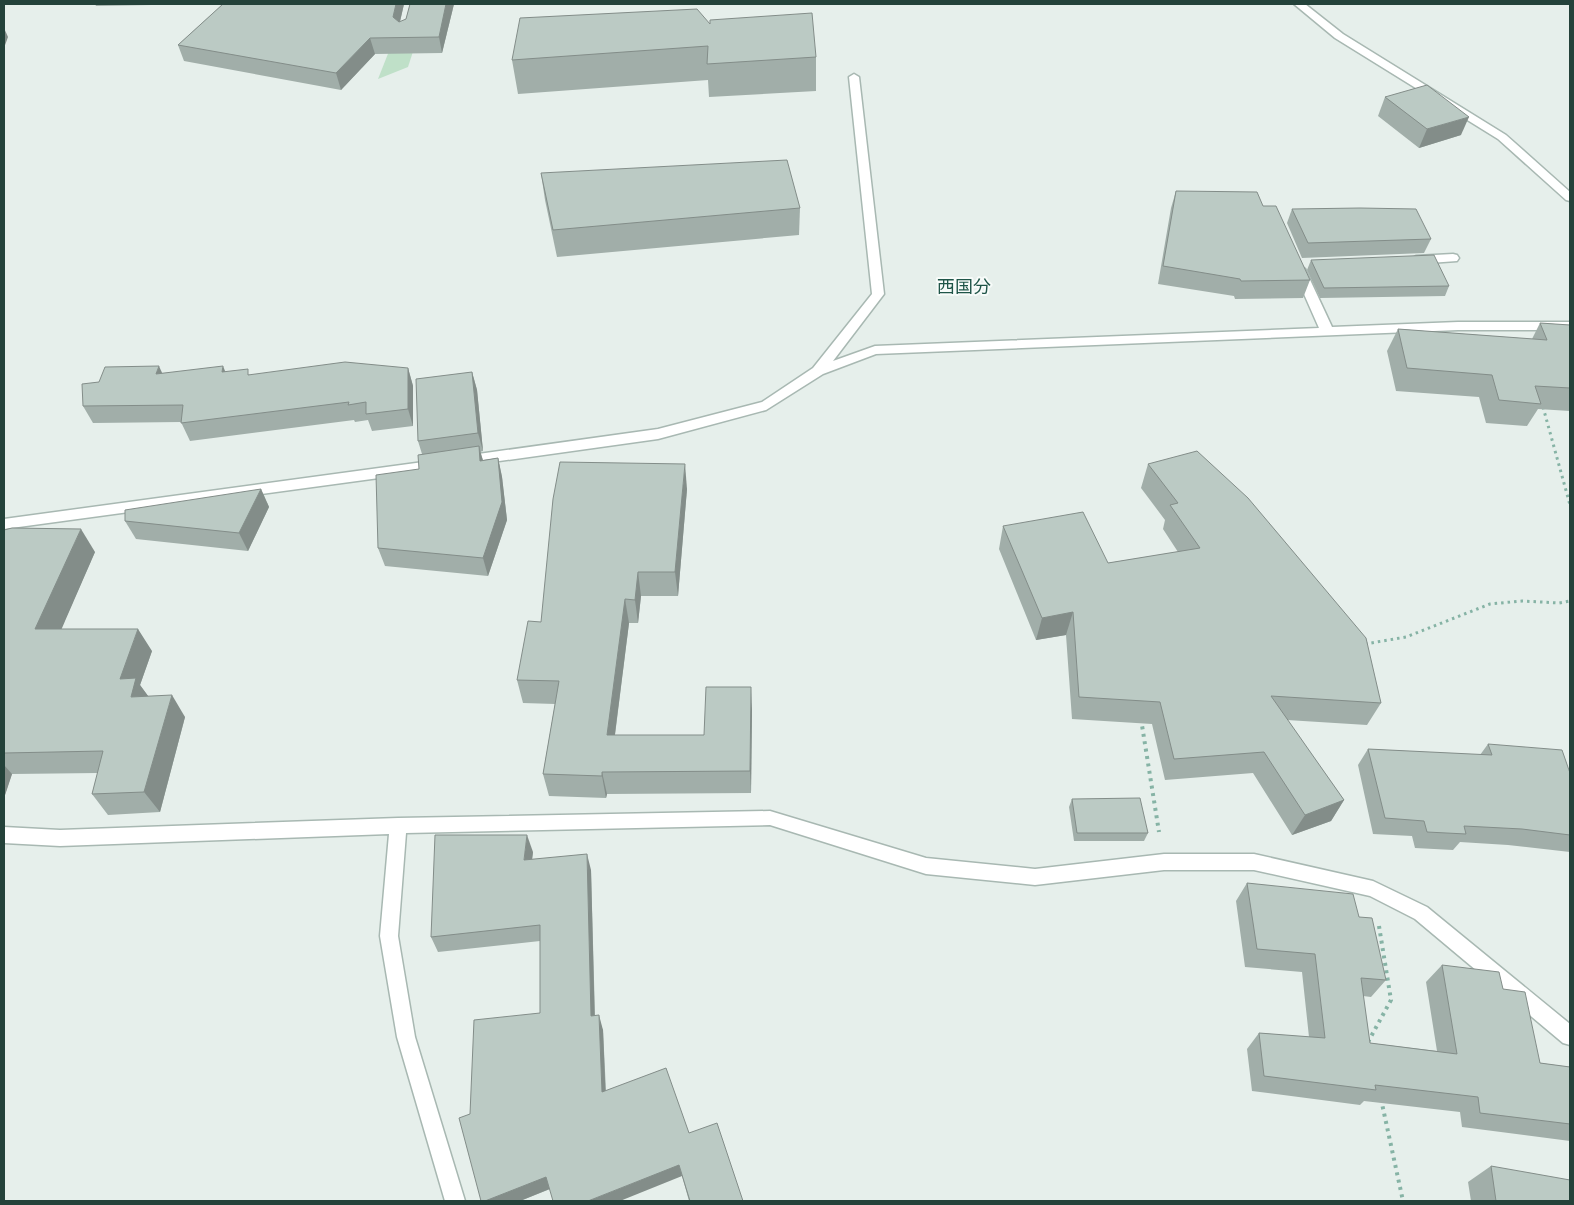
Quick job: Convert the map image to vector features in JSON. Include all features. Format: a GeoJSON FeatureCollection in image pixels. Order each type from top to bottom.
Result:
{"type":"FeatureCollection","features":[{"type":"Feature","properties":{"kind":"street"},"geometry":{"type":"LineString","coordinates":[[1299,4],[1339,36],[1502,136],[1570,198]]}},
{"type":"Feature","properties":{"kind":"street"},"geometry":{"type":"LineString","coordinates":[[818,371],[878,294],[854,77]]}},
{"type":"Feature","properties":{"kind":"street"},"geometry":{"type":"LineString","coordinates":[[1404,260],[1452,258]]}},
{"type":"Feature","properties":{"kind":"street"},"geometry":{"type":"LineString","coordinates":[[1299,261],[1327,331]]}},
{"type":"Feature","properties":{"kind":"street"},"geometry":{"type":"LineString","coordinates":[[4,524],[658,434],[766,405],[818,371],[875,350],[1458,326],[1570,326]]}},
{"type":"Feature","properties":{"kind":"street"},"geometry":{"type":"LineString","coordinates":[[4,835],[60,838],[398,826],[770,818],[926,866],[1035,877],[1164,862],[1254,862],[1373,889],[1421,913],[1570,1036]]}},
{"type":"Feature","properties":{"kind":"street"},"geometry":{"type":"LineString","coordinates":[[398,826],[389,936],[406,1037],[455,1201]]}},
{"type":"Feature","properties":{"kind":"path"},"geometry":{"type":"LineString","coordinates":[[1542,405],[1570,505]]}},
{"type":"Feature","properties":{"kind":"path"},"geometry":{"type":"LineString","coordinates":[[1359,645],[1406,637],[1490,604],[1522,601],[1559,603],[1570,601]]}},
{"type":"Feature","properties":{"kind":"path"},"geometry":{"type":"LineString","coordinates":[[1140,712],[1164,862]]}},
{"type":"Feature","properties":{"kind":"path"},"geometry":{"type":"LineString","coordinates":[[1370,1049],[1368,1040],[1391,1000],[1373,889]]}},
{"type":"Feature","properties":{"kind":"path"},"geometry":{"type":"LineString","coordinates":[[1380,1097],[1403,1201]]}},
{"type":"Feature","properties":{"kind":"green space"},"geometry":{"type":"Polygon","coordinates":[[[395,36],[418,36],[408,67],[378,79],[395,36]]]}},
{"type":"Feature","properties":{"kind":"building"},"geometry":{"type":"Polygon","coordinates":[[[223,4],[396,4],[393,17],[399,22],[406,19],[410,4],[446,4],[439,37],[370,38],[336,73],[178,45],[223,4]]]}},
{"type":"Feature","properties":{"kind":"building"},"geometry":{"type":"Polygon","coordinates":[[[697,9],[710,24],[710,20],[812,13],[816,57],[707,64],[708,46],[512,60],[520,18],[697,9]]]}},
{"type":"Feature","properties":{"kind":"building"},"geometry":{"type":"Polygon","coordinates":[[[1427,85],[1469,117],[1427,129],[1385,97],[1427,85]]]}},
{"type":"Feature","properties":{"kind":"building"},"geometry":{"type":"Polygon","coordinates":[[[787,160],[800,208],[553,230],[541,173],[787,160]]]}},
{"type":"Feature","properties":{"kind":"building"},"geometry":{"type":"Polygon","coordinates":[[[1176,191],[1257,192],[1263,206],[1276,206],[1310,280],[1241,281],[1240,279],[1163,266],[1176,191]]]}},
{"type":"Feature","properties":{"kind":"building"},"geometry":{"type":"Polygon","coordinates":[[[1292,209],[1416,209],[1431,239],[1308,243],[1292,209]]]}},
{"type":"Feature","properties":{"kind":"building"},"geometry":{"type":"Polygon","coordinates":[[[1434,255],[1449,286],[1324,288],[1311,260],[1434,255]]]}},
{"type":"Feature","properties":{"kind":"building"},"geometry":{"type":"Polygon","coordinates":[[[1540,323],[1570,325],[1570,388],[1535,386],[1541,404],[1499,400],[1492,375],[1407,368],[1398,329],[1547,340],[1540,323]]]}},
{"type":"Feature","properties":{"kind":"building"},"geometry":{"type":"Polygon","coordinates":[[[345,362],[408,368],[408,409],[366,414],[366,402],[348,405],[349,402],[181,423],[183,405],[83,406],[82,384],[99,382],[105,367],[159,366],[156,374],[223,366],[222,372],[248,369],[248,375],[345,362]]]}},
{"type":"Feature","properties":{"kind":"building"},"geometry":{"type":"Polygon","coordinates":[[[472,372],[478,433],[418,441],[416,379],[472,372]]]}},
{"type":"Feature","properties":{"kind":"building"},"geometry":{"type":"Polygon","coordinates":[[[479,446],[480,461],[498,458],[502,502],[483,558],[378,548],[376,475],[419,469],[418,455],[479,446]]]}},
{"type":"Feature","properties":{"kind":"building"},"geometry":{"type":"Polygon","coordinates":[[[1197,451],[1248,498],[1366,638],[1381,703],[1271,696],[1344,800],[1305,815],[1264,752],[1174,759],[1160,702],[1079,697],[1073,612],[1042,618],[1003,526],[1083,512],[1108,563],[1200,548],[1170,505],[1178,503],[1148,464],[1197,451]]]}},
{"type":"Feature","properties":{"kind":"building"},"geometry":{"type":"Polygon","coordinates":[[[560,462],[685,464],[675,572],[638,572],[635,600],[625,599],[607,735],[704,735],[706,687],[751,687],[750,771],[602,772],[602,776],[543,774],[559,681],[517,680],[528,621],[541,622],[553,499],[560,462]]]}},
{"type":"Feature","properties":{"kind":"building"},"geometry":{"type":"Polygon","coordinates":[[[261,489],[239,533],[125,521],[125,510],[261,489]]]}},
{"type":"Feature","properties":{"kind":"building"},"geometry":{"type":"Polygon","coordinates":[[[12,528],[81,529],[35,629],[138,629],[120,679],[136,678],[131,697],[172,695],[144,792],[92,794],[103,751],[4,753],[4,530],[12,528]]]}},
{"type":"Feature","properties":{"kind":"building"},"geometry":{"type":"Polygon","coordinates":[[[1488,744],[1562,750],[1570,773],[1570,835],[1522,829],[1464,826],[1466,834],[1427,832],[1424,821],[1385,818],[1368,749],[1492,755],[1488,744]]]}},
{"type":"Feature","properties":{"kind":"building"},"geometry":{"type":"Polygon","coordinates":[[[1140,798],[1148,833],[1077,833],[1072,799],[1140,798]]]}},
{"type":"Feature","properties":{"kind":"building"},"geometry":{"type":"Polygon","coordinates":[[[435,835],[527,835],[524,860],[587,854],[591,1016],[599,1015],[602,1092],[666,1068],[689,1133],[717,1123],[743,1201],[690,1201],[679,1165],[588,1201],[553,1201],[546,1177],[481,1201],[459,1118],[470,1114],[474,1020],[540,1013],[540,925],[431,937],[435,835]]]}},
{"type":"Feature","properties":{"kind":"building"},"geometry":{"type":"Polygon","coordinates":[[[1247,883],[1353,894],[1359,917],[1372,918],[1386,980],[1361,978],[1370,1043],[1457,1054],[1442,965],[1499,972],[1503,989],[1525,992],[1540,1063],[1570,1067],[1570,1124],[1480,1113],[1478,1097],[1375,1085],[1376,1090],[1264,1076],[1259,1033],[1325,1038],[1315,954],[1257,949],[1247,883]]]}},
{"type":"Feature","properties":{"kind":"building"},"geometry":{"type":"Polygon","coordinates":[[[1491,1166],[1570,1180],[1570,1201],[1496,1201],[1491,1166]]]}},
{"type":"Feature","properties":{"kind":"district","name":"西国分"},"geometry":{"type":"Point","coordinates":[964,287]}}]}
